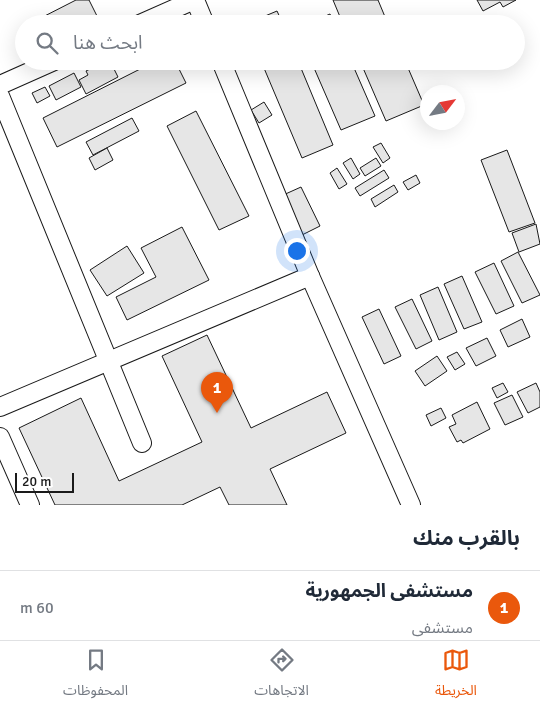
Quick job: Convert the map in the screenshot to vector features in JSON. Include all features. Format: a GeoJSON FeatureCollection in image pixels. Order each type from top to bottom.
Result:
{"type":"FeatureCollection","features":[{"type":"Feature","properties":{"kind":"street"},"geometry":{"type":"LineString","coordinates":[[161,15],[195,0],[201,15]]}},
{"type":"Feature","properties":{"kind":"street"},"geometry":{"type":"LineString","coordinates":[[0,85],[34,70]]}},
{"type":"Feature","properties":{"kind":"street"},"geometry":{"type":"LineString","coordinates":[[225,70],[310,276],[410,505]]}},
{"type":"Feature","properties":{"kind":"street"},"geometry":{"type":"LineString","coordinates":[[0,96],[110,360],[142,444]]}},
{"type":"Feature","properties":{"kind":"street"},"geometry":{"type":"LineString","coordinates":[[0,407],[310,276]]}},
{"type":"Feature","properties":{"kind":"street"},"geometry":{"type":"LineString","coordinates":[[0,437],[30,505]]}},
{"type":"Feature","properties":{"kind":"building"},"geometry":{"type":"Polygon","coordinates":[[[76,0],[89,0],[96,15],[47,15],[76,0]]]}},
{"type":"Feature","properties":{"kind":"building"},"geometry":{"type":"Polygon","coordinates":[[[333,0],[378,0],[384,15],[339,15],[333,0]]]}},
{"type":"Feature","properties":{"kind":"building"},"geometry":{"type":"Polygon","coordinates":[[[477,0],[516,0],[503,7],[500,2],[483,11],[477,0]]]}},
{"type":"Feature","properties":{"kind":"building"},"geometry":{"type":"Polygon","coordinates":[[[277,11],[279,15],[267,15],[277,11]]]}},
{"type":"Feature","properties":{"kind":"building"},"geometry":{"type":"Polygon","coordinates":[[[114,70],[118,77],[86,94],[79,80],[88,75],[86,71],[114,70]]]}},
{"type":"Feature","properties":{"kind":"building"},"geometry":{"type":"Polygon","coordinates":[[[138,70],[180,70],[186,83],[57,147],[43,118],[138,70]]]}},
{"type":"Feature","properties":{"kind":"building"},"geometry":{"type":"Polygon","coordinates":[[[265,70],[302,70],[333,145],[302,158],[265,70]]]}},
{"type":"Feature","properties":{"kind":"building"},"geometry":{"type":"Polygon","coordinates":[[[315,70],[355,70],[375,116],[341,130],[315,70]]]}},
{"type":"Feature","properties":{"kind":"building"},"geometry":{"type":"Polygon","coordinates":[[[364,70],[409,70],[420,96],[420,107],[386,121],[364,70]]]}},
{"type":"Feature","properties":{"kind":"building"},"geometry":{"type":"Polygon","coordinates":[[[74,73],[81,87],[56,100],[49,86],[74,73]]]}},
{"type":"Feature","properties":{"kind":"building"},"geometry":{"type":"Polygon","coordinates":[[[45,87],[50,96],[37,103],[32,93],[45,87]]]}},
{"type":"Feature","properties":{"kind":"building"},"geometry":{"type":"Polygon","coordinates":[[[264,102],[272,115],[259,123],[251,110],[264,102]]]}},
{"type":"Feature","properties":{"kind":"building"},"geometry":{"type":"Polygon","coordinates":[[[196,111],[249,216],[219,230],[167,126],[196,111]]]}},
{"type":"Feature","properties":{"kind":"building"},"geometry":{"type":"Polygon","coordinates":[[[132,118],[139,131],[93,155],[86,142],[132,118]]]}},
{"type":"Feature","properties":{"kind":"building"},"geometry":{"type":"Polygon","coordinates":[[[381,143],[390,158],[383,163],[373,147],[381,143]]]}},
{"type":"Feature","properties":{"kind":"building"},"geometry":{"type":"Polygon","coordinates":[[[107,148],[113,160],[95,170],[89,158],[107,148]]]}},
{"type":"Feature","properties":{"kind":"building"},"geometry":{"type":"Polygon","coordinates":[[[507,150],[535,223],[509,232],[481,160],[507,150]]]}},
{"type":"Feature","properties":{"kind":"building"},"geometry":{"type":"Polygon","coordinates":[[[351,158],[360,174],[353,179],[343,163],[351,158]]]}},
{"type":"Feature","properties":{"kind":"building"},"geometry":{"type":"Polygon","coordinates":[[[376,158],[381,166],[365,176],[360,168],[376,158]]]}},
{"type":"Feature","properties":{"kind":"building"},"geometry":{"type":"Polygon","coordinates":[[[337,168],[347,184],[339,189],[330,173],[337,168]]]}},
{"type":"Feature","properties":{"kind":"building"},"geometry":{"type":"Polygon","coordinates":[[[384,170],[389,178],[360,196],[355,188],[384,170]]]}},
{"type":"Feature","properties":{"kind":"building"},"geometry":{"type":"Polygon","coordinates":[[[416,175],[420,183],[408,190],[403,182],[416,175]]]}},
{"type":"Feature","properties":{"kind":"building"},"geometry":{"type":"Polygon","coordinates":[[[394,185],[398,192],[375,207],[371,199],[394,185]]]}},
{"type":"Feature","properties":{"kind":"building"},"geometry":{"type":"Polygon","coordinates":[[[301,187],[320,226],[300,236],[281,196],[301,187]]]}},
{"type":"Feature","properties":{"kind":"building"},"geometry":{"type":"Polygon","coordinates":[[[536,224],[540,244],[519,252],[512,233],[536,224]]]}},
{"type":"Feature","properties":{"kind":"building"},"geometry":{"type":"Polygon","coordinates":[[[182,227],[209,280],[127,320],[116,297],[156,277],[141,248],[182,227]]]}},
{"type":"Feature","properties":{"kind":"building"},"geometry":{"type":"Polygon","coordinates":[[[127,246],[144,273],[107,296],[90,270],[127,246]]]}},
{"type":"Feature","properties":{"kind":"building"},"geometry":{"type":"Polygon","coordinates":[[[518,252],[540,295],[522,303],[501,261],[518,252]]]}},
{"type":"Feature","properties":{"kind":"building"},"geometry":{"type":"Polygon","coordinates":[[[494,263],[514,306],[496,314],[475,272],[494,263]]]}},
{"type":"Feature","properties":{"kind":"building"},"geometry":{"type":"Polygon","coordinates":[[[462,276],[482,322],[464,329],[444,284],[462,276]]]}},
{"type":"Feature","properties":{"kind":"building"},"geometry":{"type":"Polygon","coordinates":[[[438,287],[457,332],[439,340],[420,295],[438,287]]]}},
{"type":"Feature","properties":{"kind":"building"},"geometry":{"type":"Polygon","coordinates":[[[412,299],[432,341],[416,349],[395,307],[412,299]]]}},
{"type":"Feature","properties":{"kind":"building"},"geometry":{"type":"Polygon","coordinates":[[[379,309],[401,356],[384,364],[362,317],[379,309]]]}},
{"type":"Feature","properties":{"kind":"building"},"geometry":{"type":"Polygon","coordinates":[[[522,319],[530,337],[508,347],[500,330],[522,319]]]}},
{"type":"Feature","properties":{"kind":"building"},"geometry":{"type":"Polygon","coordinates":[[[207,335],[251,428],[327,392],[346,433],[270,469],[287,505],[229,505],[220,487],[182,505],[55,505],[19,428],[81,398],[119,481],[202,442],[162,356],[207,335]]]}},
{"type":"Feature","properties":{"kind":"building"},"geometry":{"type":"Polygon","coordinates":[[[487,338],[496,356],[476,366],[466,348],[487,338]]]}},
{"type":"Feature","properties":{"kind":"building"},"geometry":{"type":"Polygon","coordinates":[[[457,352],[465,364],[455,370],[447,357],[457,352]]]}},
{"type":"Feature","properties":{"kind":"building"},"geometry":{"type":"Polygon","coordinates":[[[437,356],[447,371],[425,386],[415,371],[437,356]]]}},
{"type":"Feature","properties":{"kind":"building"},"geometry":{"type":"Polygon","coordinates":[[[503,383],[508,392],[497,398],[492,388],[503,383]]]}},
{"type":"Feature","properties":{"kind":"building"},"geometry":{"type":"Polygon","coordinates":[[[536,383],[540,392],[540,407],[528,413],[517,392],[536,383]]]}},
{"type":"Feature","properties":{"kind":"building"},"geometry":{"type":"Polygon","coordinates":[[[512,395],[523,417],[505,425],[494,403],[512,395]]]}},
{"type":"Feature","properties":{"kind":"building"},"geometry":{"type":"Polygon","coordinates":[[[477,402],[490,429],[463,443],[461,440],[457,442],[449,427],[456,424],[452,415],[477,402]]]}},
{"type":"Feature","properties":{"kind":"building"},"geometry":{"type":"Polygon","coordinates":[[[441,408],[446,418],[431,426],[426,415],[441,408]]]}},
{"type":"Feature","properties":{"kind":"place","name":"مستشفى الجمهورية"},"geometry":{"type":"Point","coordinates":[217,413]}}]}
